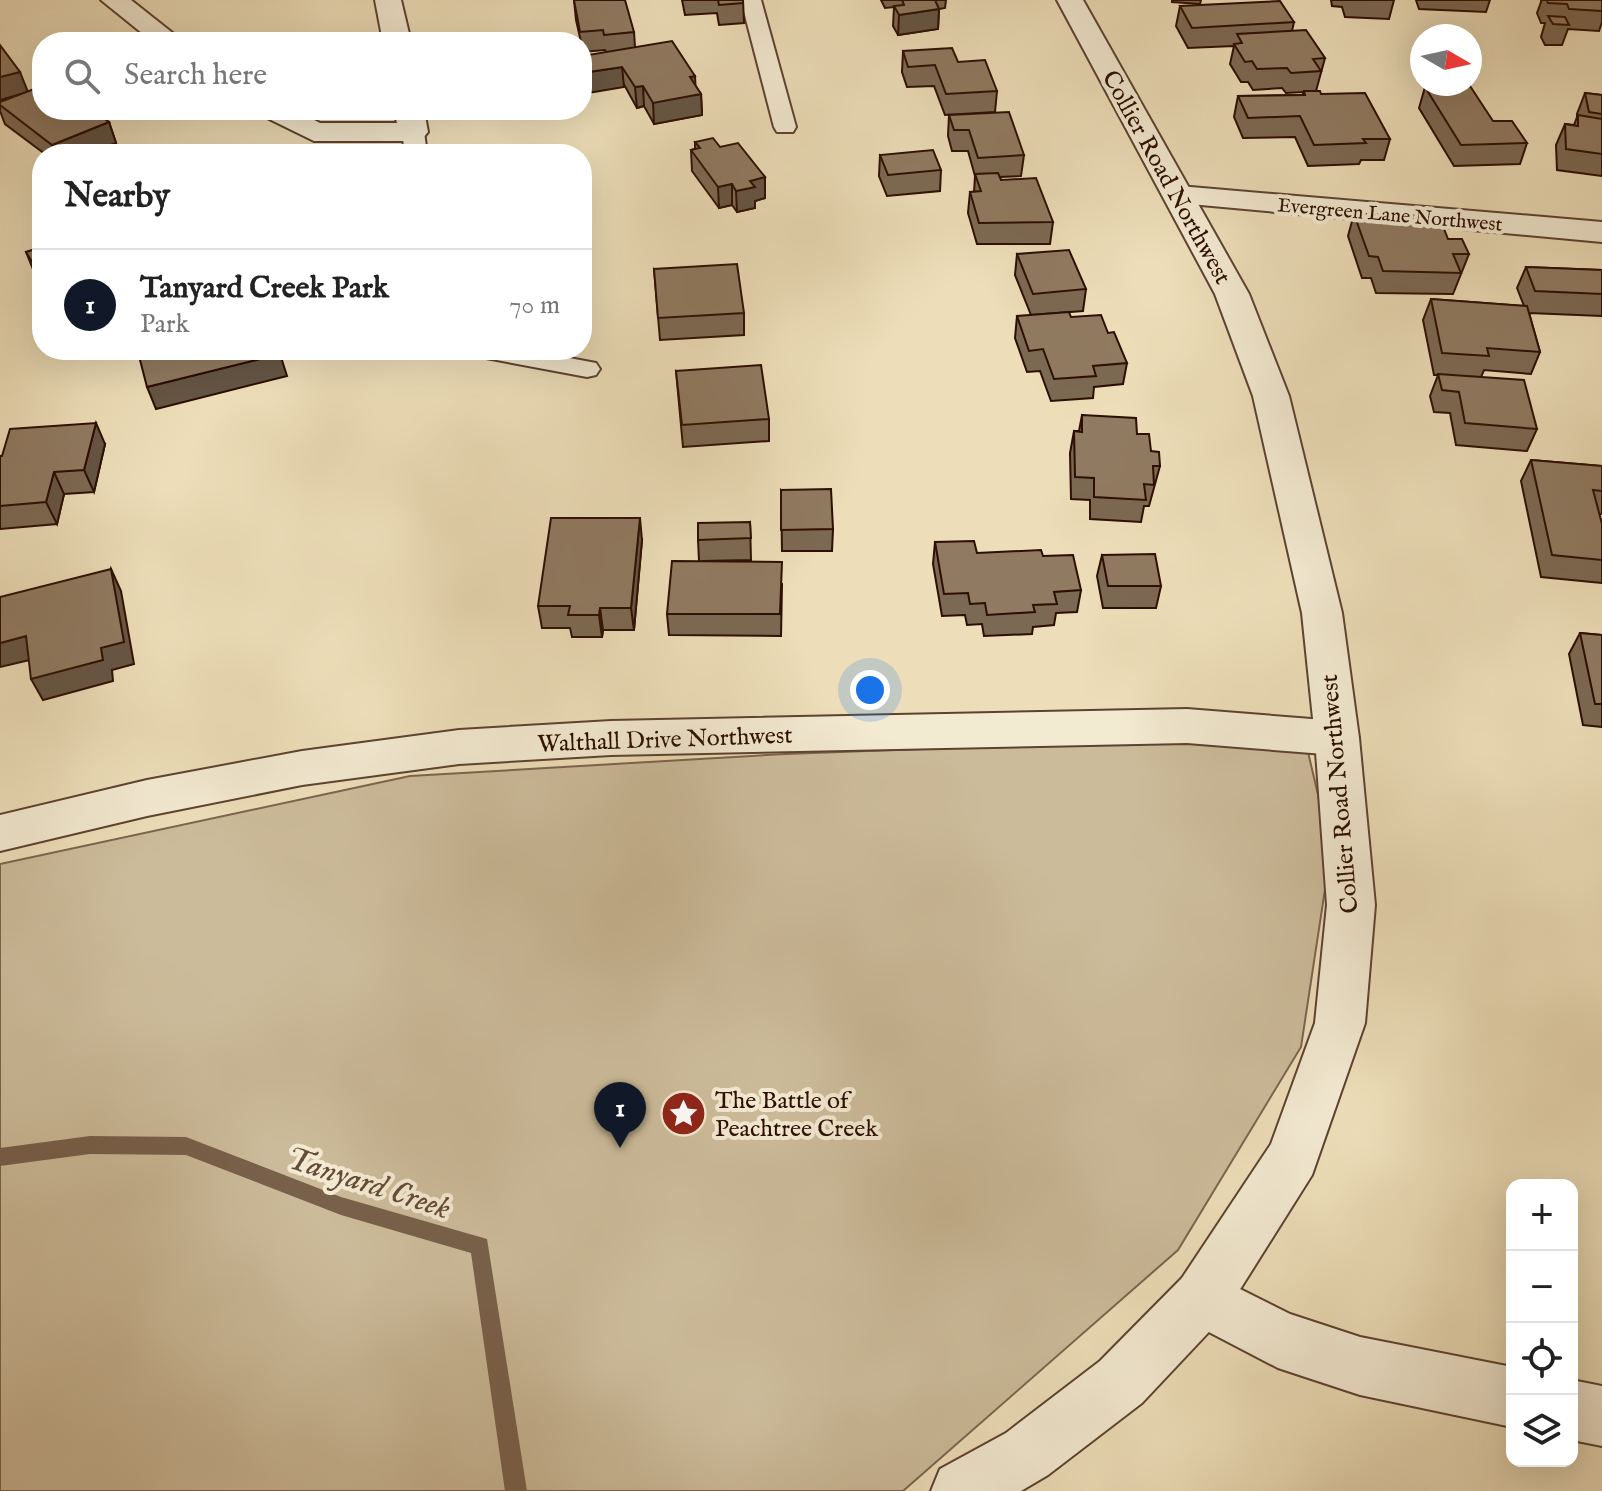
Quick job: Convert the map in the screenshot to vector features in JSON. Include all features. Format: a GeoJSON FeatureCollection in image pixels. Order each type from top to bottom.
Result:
{"type":"FeatureCollection","features":[{"type":"Feature","properties":{"kind":"street"},"geometry":{"type":"LineString","coordinates":[[114,0],[157,32]]}},
{"type":"Feature","properties":{"kind":"street"},"geometry":{"type":"LineString","coordinates":[[388,0],[395,32]]}},
{"type":"Feature","properties":{"kind":"street","name":"Collier Road Northwest"},"geometry":{"type":"LineString","coordinates":[[962,1491],[1027,1454],[1121,1382],[1202,1298],[1293,1157],[1340,1023],[1351,905],[1337,738],[1322,613],[1271,396],[1232,294],[1070,0]]}},
{"type":"Feature","properties":{"kind":"street"},"geometry":{"type":"LineString","coordinates":[[292,120],[314,132],[413,132]]}},
{"type":"Feature","properties":{"kind":"street","name":"Evergreen Lane Northwest"},"geometry":{"type":"LineString","coordinates":[[1179,195],[1602,232]]}},
{"type":"Feature","properties":{"kind":"street","name":"Walthall Drive Northwest"},"geometry":{"type":"LineString","coordinates":[[0,833],[147,798],[302,768],[459,747],[611,738],[1187,726],[1337,738]]}},
{"type":"Feature","properties":{"kind":"street"},"geometry":{"type":"LineString","coordinates":[[1202,1298],[1278,1339],[1360,1366],[1506,1396]]}},
{"type":"Feature","properties":{"kind":"street"},"geometry":{"type":"LineString","coordinates":[[1578,1411],[1602,1416]]}},
{"type":"Feature","properties":{"kind":"lane"},"geometry":{"type":"LineString","coordinates":[[751,0],[785,127]]}},
{"type":"Feature","properties":{"kind":"lane"},"geometry":{"type":"LineString","coordinates":[[539,360],[587,369]]}},
{"type":"Feature","properties":{"kind":"shaded area"},"geometry":{"type":"Polygon","coordinates":[[[1304,735],[1331,850],[1301,1047],[1178,1250],[903,1491],[0,1491],[0,864],[410,776],[785,754],[1304,735]]]}},
{"type":"Feature","properties":{"kind":"building"},"geometry":{"type":"Polygon","coordinates":[[[574,0],[625,0],[634,32],[604,35],[603,30],[580,32],[574,0]]]}},
{"type":"Feature","properties":{"kind":"building"},"geometry":{"type":"Polygon","coordinates":[[[718,0],[743,0],[743,3],[719,5],[718,0]]]}},
{"type":"Feature","properties":{"kind":"building"},"geometry":{"type":"Polygon","coordinates":[[[902,0],[935,0],[939,9],[899,15],[894,6],[904,5],[902,0]]]}},
{"type":"Feature","properties":{"kind":"building"},"geometry":{"type":"Polygon","coordinates":[[[1547,0],[1602,0],[1602,11],[1569,9],[1567,4],[1548,3],[1547,0]]]}},
{"type":"Feature","properties":{"kind":"building"},"geometry":{"type":"Polygon","coordinates":[[[1280,1],[1294,22],[1192,28],[1180,6],[1280,1]]]}},
{"type":"Feature","properties":{"kind":"building"},"geometry":{"type":"Polygon","coordinates":[[[1548,16],[1565,17],[1569,25],[1553,24],[1548,16]]]}},
{"type":"Feature","properties":{"kind":"building"},"geometry":{"type":"Polygon","coordinates":[[[1306,30],[1325,58],[1313,59],[1321,71],[1291,73],[1287,68],[1257,69],[1252,61],[1245,62],[1234,44],[1242,43],[1237,34],[1306,30]]]}},
{"type":"Feature","properties":{"kind":"building"},"geometry":{"type":"Polygon","coordinates":[[[672,41],[695,76],[690,77],[701,94],[653,103],[643,86],[635,87],[622,67],[592,72],[592,54],[672,41]]]}},
{"type":"Feature","properties":{"kind":"building"},"geometry":{"type":"Polygon","coordinates":[[[0,45],[20,72],[0,77],[0,45]]]}},
{"type":"Feature","properties":{"kind":"building"},"geometry":{"type":"Polygon","coordinates":[[[952,48],[958,62],[985,60],[997,91],[946,94],[935,65],[908,67],[903,51],[952,48]]]}},
{"type":"Feature","properties":{"kind":"building"},"geometry":{"type":"Polygon","coordinates":[[[32,90],[32,120],[109,122],[51,144],[0,102],[32,90]]]}},
{"type":"Feature","properties":{"kind":"building"},"geometry":{"type":"Polygon","coordinates":[[[1304,91],[1320,91],[1321,94],[1365,93],[1390,139],[1314,145],[1300,116],[1248,118],[1238,96],[1305,95],[1304,91]]]}},
{"type":"Feature","properties":{"kind":"building"},"geometry":{"type":"Polygon","coordinates":[[[1585,93],[1602,95],[1602,114],[1589,112],[1585,93]]]}},
{"type":"Feature","properties":{"kind":"building"},"geometry":{"type":"Polygon","coordinates":[[[1431,96],[1477,96],[1493,121],[1512,121],[1527,143],[1461,145],[1431,96]]]}},
{"type":"Feature","properties":{"kind":"building"},"geometry":{"type":"Polygon","coordinates":[[[1009,112],[1024,155],[978,158],[969,130],[954,130],[949,115],[1009,112]]]}},
{"type":"Feature","properties":{"kind":"building"},"geometry":{"type":"Polygon","coordinates":[[[1578,115],[1602,119],[1602,154],[1566,149],[1565,124],[1578,126],[1578,115]]]}},
{"type":"Feature","properties":{"kind":"building"},"geometry":{"type":"Polygon","coordinates":[[[713,138],[720,147],[738,143],[765,177],[750,181],[755,187],[736,191],[732,184],[718,187],[691,150],[700,148],[695,142],[713,138]]]}},
{"type":"Feature","properties":{"kind":"building"},"geometry":{"type":"Polygon","coordinates":[[[933,150],[941,170],[888,175],[880,155],[933,150]]]}},
{"type":"Feature","properties":{"kind":"building"},"geometry":{"type":"Polygon","coordinates":[[[998,173],[1001,180],[1036,178],[1053,222],[979,223],[970,192],[981,191],[975,174],[998,173]]]}},
{"type":"Feature","properties":{"kind":"building"},"geometry":{"type":"Polygon","coordinates":[[[1354,214],[1439,216],[1448,239],[1462,239],[1469,254],[1453,254],[1461,273],[1383,271],[1378,257],[1369,256],[1354,214]]]}},
{"type":"Feature","properties":{"kind":"building"},"geometry":{"type":"Polygon","coordinates":[[[1069,250],[1086,289],[1033,294],[1017,254],[1069,250]]]}},
{"type":"Feature","properties":{"kind":"building"},"geometry":{"type":"Polygon","coordinates":[[[737,264],[744,313],[658,318],[654,269],[737,264]]]}},
{"type":"Feature","properties":{"kind":"building"},"geometry":{"type":"Polygon","coordinates":[[[1526,267],[1602,270],[1602,294],[1535,291],[1526,267]]]}},
{"type":"Feature","properties":{"kind":"building"},"geometry":{"type":"Polygon","coordinates":[[[1431,299],[1527,306],[1540,352],[1487,348],[1489,356],[1442,353],[1431,299]]]}},
{"type":"Feature","properties":{"kind":"building"},"geometry":{"type":"Polygon","coordinates":[[[1069,312],[1071,317],[1101,315],[1108,333],[1114,332],[1127,363],[1093,366],[1096,376],[1054,379],[1043,349],[1029,351],[1017,316],[1069,312]]]}},
{"type":"Feature","properties":{"kind":"building"},"geometry":{"type":"Polygon","coordinates":[[[140,360],[256,360],[147,387],[140,360]]]}},
{"type":"Feature","properties":{"kind":"building"},"geometry":{"type":"Polygon","coordinates":[[[761,365],[769,419],[682,425],[676,371],[761,365]]]}},
{"type":"Feature","properties":{"kind":"building"},"geometry":{"type":"Polygon","coordinates":[[[1438,374],[1524,380],[1537,429],[1465,423],[1459,392],[1442,390],[1438,374]]]}},
{"type":"Feature","properties":{"kind":"building"},"geometry":{"type":"Polygon","coordinates":[[[1082,415],[1136,418],[1137,434],[1149,434],[1151,451],[1159,452],[1160,466],[1153,466],[1154,485],[1144,484],[1146,500],[1094,497],[1094,478],[1075,477],[1074,431],[1082,432],[1082,415]]]}},
{"type":"Feature","properties":{"kind":"building"},"geometry":{"type":"Polygon","coordinates":[[[96,423],[84,470],[54,472],[46,502],[0,506],[0,456],[10,429],[96,423]]]}},
{"type":"Feature","properties":{"kind":"building"},"geometry":{"type":"Polygon","coordinates":[[[1531,460],[1602,466],[1602,491],[1593,490],[1602,524],[1602,560],[1552,555],[1531,460]]]}},
{"type":"Feature","properties":{"kind":"building"},"geometry":{"type":"Polygon","coordinates":[[[831,489],[833,529],[781,530],[781,490],[831,489]]]}},
{"type":"Feature","properties":{"kind":"building"},"geometry":{"type":"Polygon","coordinates":[[[551,518],[640,518],[631,608],[600,608],[599,615],[568,615],[570,606],[538,606],[551,518]]]}},
{"type":"Feature","properties":{"kind":"building"},"geometry":{"type":"Polygon","coordinates":[[[750,522],[751,538],[698,540],[698,523],[750,522]]]}},
{"type":"Feature","properties":{"kind":"building"},"geometry":{"type":"Polygon","coordinates":[[[974,541],[977,553],[1041,550],[1043,556],[1073,555],[1081,590],[1054,592],[1057,604],[1033,605],[1035,612],[987,615],[985,603],[970,604],[968,593],[944,594],[935,542],[974,541]]]}},
{"type":"Feature","properties":{"kind":"building"},"geometry":{"type":"Polygon","coordinates":[[[1155,554],[1161,586],[1108,586],[1102,555],[1155,554]]]}},
{"type":"Feature","properties":{"kind":"building"},"geometry":{"type":"Polygon","coordinates":[[[672,561],[782,562],[780,614],[667,614],[672,561]]]}},
{"type":"Feature","properties":{"kind":"building"},"geometry":{"type":"Polygon","coordinates":[[[111,569],[124,642],[101,648],[103,660],[31,679],[26,636],[0,643],[0,597],[111,569]]]}},
{"type":"Feature","properties":{"kind":"building"},"geometry":{"type":"Polygon","coordinates":[[[1580,633],[1602,635],[1602,704],[1595,704],[1580,633]]]}},
{"type":"Feature","properties":{"kind":"waterway","name":"Tanyard Creek"},"geometry":{"type":"LineString","coordinates":[[0,1157],[90,1145],[186,1146],[341,1206],[480,1246],[516,1491]]}},
{"type":"Feature","properties":{"kind":"place","name":"The Battle of Peachtree Creek"},"geometry":{"type":"Point","coordinates":[684,1114]}},
{"type":"Feature","properties":{"kind":"place","name":"Tanyard Creek Park"},"geometry":{"type":"Point","coordinates":[620,1148]}}]}
